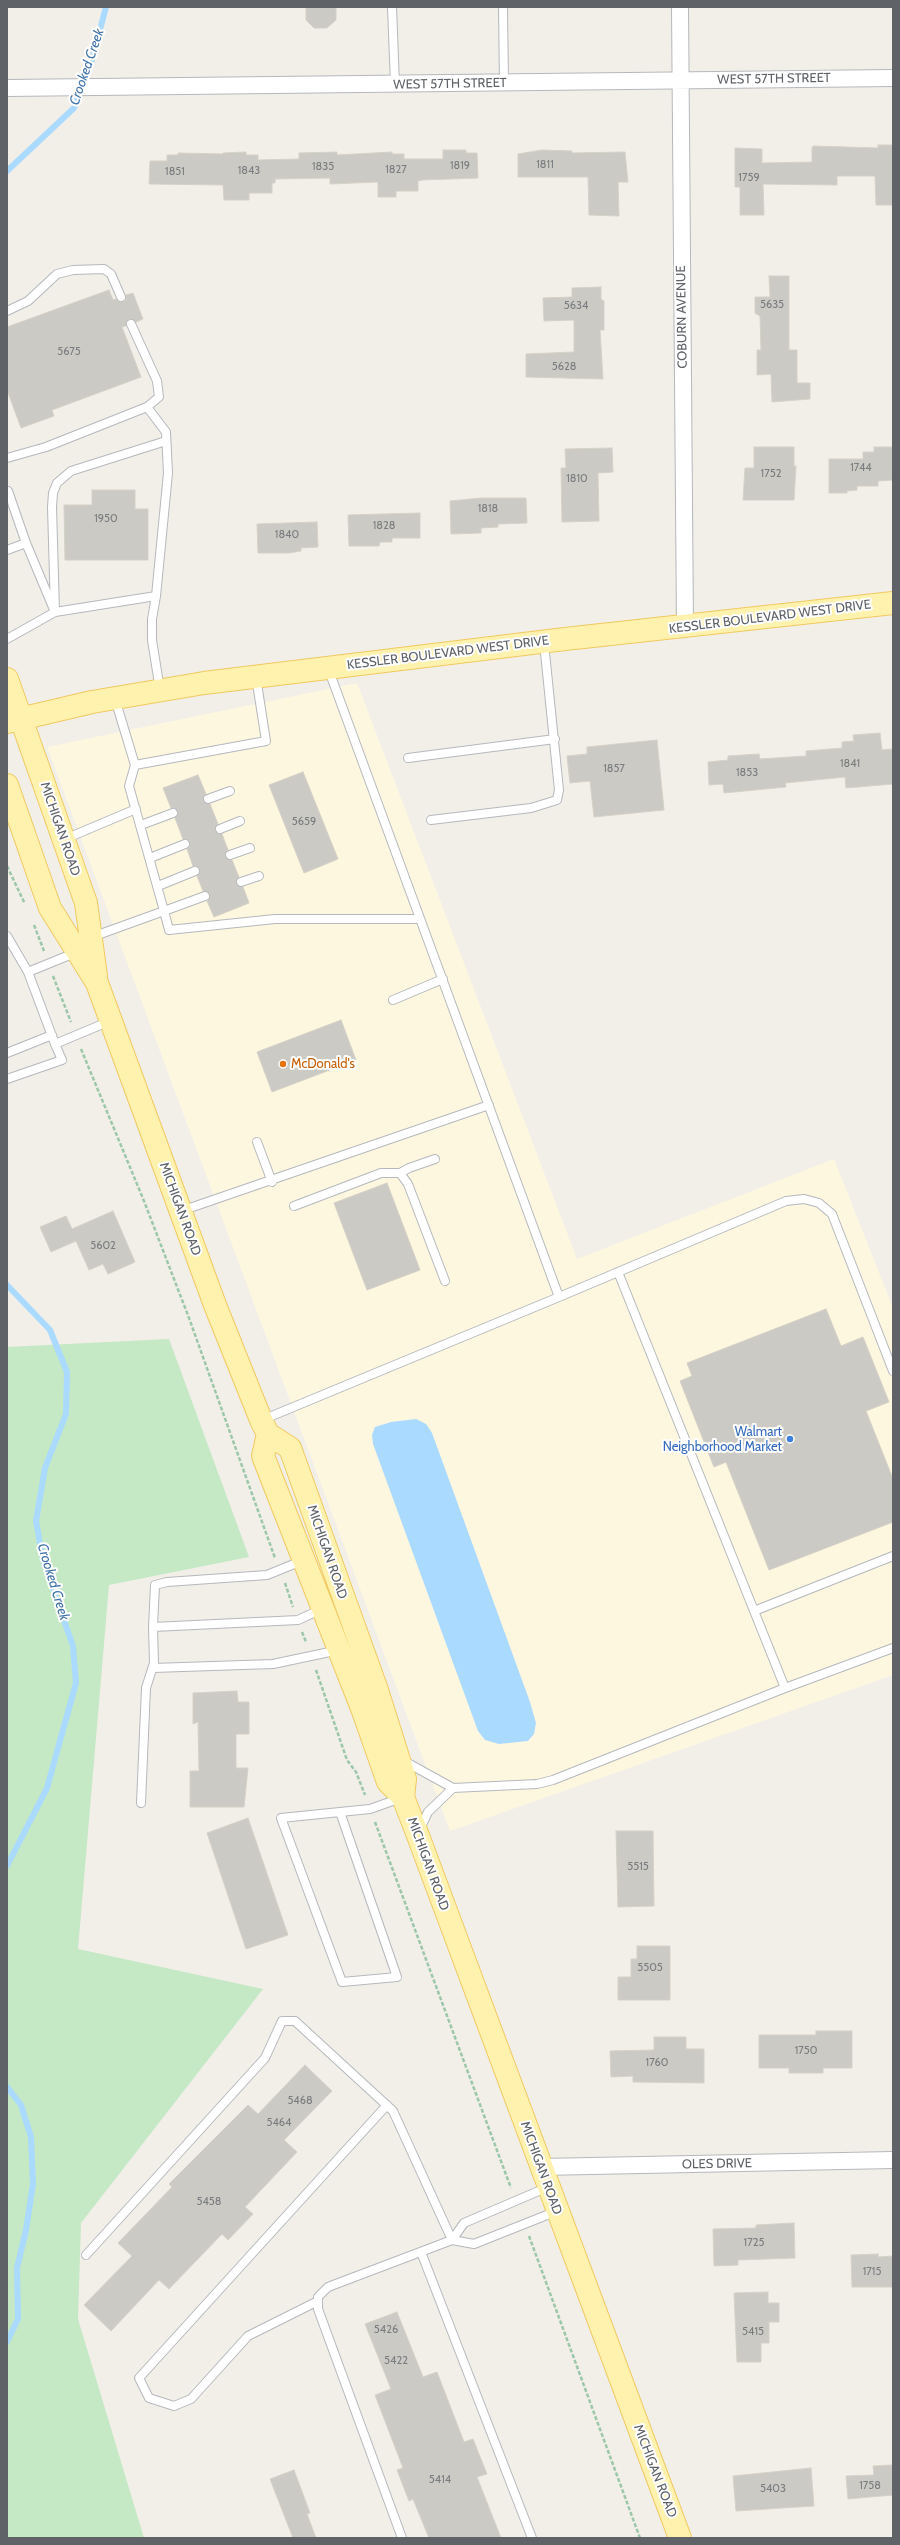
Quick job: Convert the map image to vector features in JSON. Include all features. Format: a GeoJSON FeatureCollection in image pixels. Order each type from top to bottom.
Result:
{"type":"FeatureCollection","features":[{"type":"Feature","properties":{"kind":"main road","name":"KESSLER BOULEVARD WEST DRIVE"},"geometry":{"type":"LineString","coordinates":[[14,720],[115,698],[160,690],[256,677],[544,642],[893,603]]}},
{"type":"Feature","properties":{"kind":"main road","name":"MICHIGAN ROAD"},"geometry":{"type":"LineString","coordinates":[[7,679],[14,720],[64,839],[86,903],[84,944],[97,983],[180,1211],[265,1427],[262,1456],[324,1608],[388,1782],[403,1797],[417,1833],[680,2538]]}},
{"type":"Feature","properties":{"kind":"main road","name":"MICHIGAN ROAD"},"geometry":{"type":"LineString","coordinates":[[7,785],[50,908],[84,944]]}},
{"type":"Feature","properties":{"kind":"main road","name":"MICHIGAN ROAD"},"geometry":{"type":"LineString","coordinates":[[265,1427],[290,1448],[377,1690],[404,1779],[403,1797]]}},
{"type":"Feature","properties":{"kind":"street","name":"COBURN AVENUE"},"geometry":{"type":"LineString","coordinates":[[680,7],[679,80],[685,627]]}},
{"type":"Feature","properties":{"kind":"street","name":"WEST 57TH STREET"},"geometry":{"type":"LineString","coordinates":[[7,88],[504,84],[679,80],[893,78]]}},
{"type":"Feature","properties":{"kind":"street","name":"OLES DRIVE"},"geometry":{"type":"LineString","coordinates":[[545,2177],[893,2160]]}},
{"type":"Feature","properties":{"kind":"lane"},"geometry":{"type":"LineString","coordinates":[[392,7],[395,85]]}},
{"type":"Feature","properties":{"kind":"lane"},"geometry":{"type":"LineString","coordinates":[[503,7],[504,84]]}},
{"type":"Feature","properties":{"kind":"lane"},"geometry":{"type":"LineString","coordinates":[[7,310],[28,301],[57,274],[73,270],[104,269],[112,274],[121,297]]}},
{"type":"Feature","properties":{"kind":"lane"},"geometry":{"type":"LineString","coordinates":[[7,458],[46,446],[147,407],[159,397],[157,381],[131,324]]}},
{"type":"Feature","properties":{"kind":"lane"},"geometry":{"type":"LineString","coordinates":[[147,407],[166,432],[168,473],[165,523],[152,619],[152,640],[160,690]]}},
{"type":"Feature","properties":{"kind":"lane"},"geometry":{"type":"LineString","coordinates":[[55,612],[52,507],[53,493],[57,483],[71,471],[166,441]]}},
{"type":"Feature","properties":{"kind":"lane"},"geometry":{"type":"LineString","coordinates":[[8,491],[26,543],[55,612]]}},
{"type":"Feature","properties":{"kind":"lane"},"geometry":{"type":"LineString","coordinates":[[7,550],[26,543]]}},
{"type":"Feature","properties":{"kind":"lane"},"geometry":{"type":"LineString","coordinates":[[7,639],[55,612],[156,596]]}},
{"type":"Feature","properties":{"kind":"lane"},"geometry":{"type":"LineString","coordinates":[[431,820],[531,808],[557,800],[559,790],[555,739],[544,642]]}},
{"type":"Feature","properties":{"kind":"lane"},"geometry":{"type":"LineString","coordinates":[[328,668],[559,1296]]}},
{"type":"Feature","properties":{"kind":"lane"},"geometry":{"type":"LineString","coordinates":[[134,765],[266,741],[256,677]]}},
{"type":"Feature","properties":{"kind":"lane"},"geometry":{"type":"LineString","coordinates":[[115,698],[134,765],[129,786],[169,930],[275,919],[420,919]]}},
{"type":"Feature","properties":{"kind":"lane"},"geometry":{"type":"LineString","coordinates":[[408,758],[555,739]]}},
{"type":"Feature","properties":{"kind":"lane"},"geometry":{"type":"LineString","coordinates":[[208,799],[230,791]]}},
{"type":"Feature","properties":{"kind":"lane"},"geometry":{"type":"LineString","coordinates":[[64,839],[136,809]]}},
{"type":"Feature","properties":{"kind":"lane"},"geometry":{"type":"LineString","coordinates":[[141,825],[173,813]]}},
{"type":"Feature","properties":{"kind":"lane"},"geometry":{"type":"LineString","coordinates":[[220,829],[240,821]]}},
{"type":"Feature","properties":{"kind":"lane"},"geometry":{"type":"LineString","coordinates":[[150,858],[185,844]]}},
{"type":"Feature","properties":{"kind":"lane"},"geometry":{"type":"LineString","coordinates":[[230,855],[250,848]]}},
{"type":"Feature","properties":{"kind":"lane"},"geometry":{"type":"LineString","coordinates":[[158,886],[195,871]]}},
{"type":"Feature","properties":{"kind":"lane"},"geometry":{"type":"LineString","coordinates":[[241,882],[259,876]]}},
{"type":"Feature","properties":{"kind":"lane"},"geometry":{"type":"LineString","coordinates":[[28,972],[49,964],[84,944],[205,896]]}},
{"type":"Feature","properties":{"kind":"lane"},"geometry":{"type":"LineString","coordinates":[[7,936],[28,972],[62,1060],[7,1079]]}},
{"type":"Feature","properties":{"kind":"lane"},"geometry":{"type":"LineString","coordinates":[[393,1000],[442,979]]}},
{"type":"Feature","properties":{"kind":"lane"},"geometry":{"type":"LineString","coordinates":[[55,1044],[111,1021]]}},
{"type":"Feature","properties":{"kind":"lane"},"geometry":{"type":"LineString","coordinates":[[7,1053],[52,1035]]}},
{"type":"Feature","properties":{"kind":"lane"},"geometry":{"type":"LineString","coordinates":[[180,1211],[272,1182],[489,1105]]}},
{"type":"Feature","properties":{"kind":"lane"},"geometry":{"type":"LineString","coordinates":[[257,1142],[272,1182]]}},
{"type":"Feature","properties":{"kind":"lane"},"geometry":{"type":"LineString","coordinates":[[294,1206],[382,1173],[400,1173],[434,1159]]}},
{"type":"Feature","properties":{"kind":"lane"},"geometry":{"type":"LineString","coordinates":[[400,1173],[408,1184],[445,1281]]}},
{"type":"Feature","properties":{"kind":"lane"},"geometry":{"type":"LineString","coordinates":[[265,1427],[559,1296],[786,1201],[804,1199],[819,1203],[832,1214],[893,1371]]}},
{"type":"Feature","properties":{"kind":"lane"},"geometry":{"type":"LineString","coordinates":[[618,1272],[785,1688]]}},
{"type":"Feature","properties":{"kind":"lane"},"geometry":{"type":"LineString","coordinates":[[754,1611],[893,1556]]}},
{"type":"Feature","properties":{"kind":"lane"},"geometry":{"type":"LineString","coordinates":[[141,1803],[146,1688],[153,1668],[155,1585],[167,1582],[267,1575],[305,1560]]}},
{"type":"Feature","properties":{"kind":"lane"},"geometry":{"type":"LineString","coordinates":[[153,1627],[298,1620],[324,1608]]}},
{"type":"Feature","properties":{"kind":"lane"},"geometry":{"type":"LineString","coordinates":[[398,1758],[453,1788],[515,1787],[553,1780],[785,1688],[893,1648]]}},
{"type":"Feature","properties":{"kind":"lane"},"geometry":{"type":"LineString","coordinates":[[153,1668],[273,1664],[340,1650]]}},
{"type":"Feature","properties":{"kind":"lane"},"geometry":{"type":"LineString","coordinates":[[417,1833],[428,1812],[453,1788]]}},
{"type":"Feature","properties":{"kind":"lane"},"geometry":{"type":"LineString","coordinates":[[340,1812],[397,1977],[342,1982],[281,1818],[340,1812],[370,1809],[403,1797]]}},
{"type":"Feature","properties":{"kind":"lane"},"geometry":{"type":"LineString","coordinates":[[86,2255],[265,2058],[282,2021],[295,2021],[393,2111],[410,2144],[452,2240]]}},
{"type":"Feature","properties":{"kind":"lane"},"geometry":{"type":"LineString","coordinates":[[318,2300],[248,2336],[191,2399],[174,2406],[149,2398],[139,2378],[387,2105]]}},
{"type":"Feature","properties":{"kind":"lane"},"geometry":{"type":"LineString","coordinates":[[452,2240],[464,2223],[516,2202],[545,2177]]}},
{"type":"Feature","properties":{"kind":"lane"},"geometry":{"type":"LineString","coordinates":[[402,2538],[318,2309],[318,2297],[328,2287],[452,2240],[474,2244],[557,2211]]}},
{"type":"Feature","properties":{"kind":"lane"},"geometry":{"type":"LineString","coordinates":[[421,2252],[532,2538]]}},
{"type":"Feature","properties":{"kind":"path"},"geometry":{"type":"LineString","coordinates":[[7,866],[26,909]]}},
{"type":"Feature","properties":{"kind":"path"},"geometry":{"type":"LineString","coordinates":[[33,923],[76,1036],[144,1201],[189,1318],[280,1569],[347,1760],[356,1772],[516,2202]]}},
{"type":"Feature","properties":{"kind":"path"},"geometry":{"type":"LineString","coordinates":[[524,2223],[640,2538]]}},
{"type":"Feature","properties":{"kind":"shaded area"},"geometry":{"type":"Polygon","coordinates":[[[357,683],[577,1259],[834,1159],[893,1308],[893,1675],[450,1831],[47,747],[357,683]]]}},
{"type":"Feature","properties":{"kind":"green space"},"geometry":{"type":"Polygon","coordinates":[[[169,1339],[249,1557],[109,1585],[78,1949],[263,1989],[81,2223],[78,2319],[144,2538],[7,2538],[7,1347],[169,1339]]]}},
{"type":"Feature","properties":{"kind":"water"},"geometry":{"type":"Polygon","coordinates":[[[416,1419],[426,1424],[432,1433],[530,1702],[536,1723],[534,1734],[528,1741],[499,1744],[485,1740],[478,1731],[373,1444],[372,1435],[375,1427],[391,1422],[416,1419]]]}},
{"type":"Feature","properties":{"kind":"building"},"geometry":{"type":"Polygon","coordinates":[[[306,7],[336,7],[336,20],[327,28],[314,28],[306,20],[306,7]]]}},
{"type":"Feature","properties":{"kind":"building"},"geometry":{"type":"Polygon","coordinates":[[[878,145],[893,145],[893,205],[876,205],[875,176],[837,176],[837,185],[763,184],[764,215],[740,215],[740,187],[735,187],[735,148],[762,149],[762,163],[812,162],[812,147],[814,146],[878,148],[878,145]]]}},
{"type":"Feature","properties":{"kind":"building"},"geometry":{"type":"Polygon","coordinates":[[[443,150],[466,150],[466,153],[477,153],[478,178],[422,180],[418,181],[418,191],[396,191],[396,197],[378,197],[378,182],[330,184],[330,178],[275,179],[275,183],[272,183],[272,193],[249,193],[249,200],[224,200],[223,185],[149,184],[150,161],[167,161],[167,155],[178,155],[178,153],[223,154],[246,152],[246,155],[258,155],[258,160],[299,159],[299,153],[337,152],[337,155],[392,152],[392,154],[404,154],[404,159],[443,159],[443,150]]]}},
{"type":"Feature","properties":{"kind":"building"},"geometry":{"type":"Polygon","coordinates":[[[542,150],[572,151],[572,153],[625,152],[628,182],[618,182],[619,216],[589,215],[588,177],[518,177],[518,154],[542,150]]]}},
{"type":"Feature","properties":{"kind":"building"},"geometry":{"type":"Polygon","coordinates":[[[769,276],[789,276],[789,350],[797,350],[797,383],[810,383],[810,399],[772,402],[771,374],[757,375],[757,350],[761,350],[760,316],[755,313],[755,297],[770,297],[769,276]]]}},
{"type":"Feature","properties":{"kind":"building"},"geometry":{"type":"Polygon","coordinates":[[[601,287],[601,299],[604,301],[604,330],[600,330],[603,379],[526,377],[526,354],[574,352],[574,320],[544,321],[543,298],[572,297],[572,288],[601,287]]]}},
{"type":"Feature","properties":{"kind":"building"},"geometry":{"type":"Polygon","coordinates":[[[109,290],[113,300],[116,299],[120,302],[125,301],[126,295],[133,293],[143,319],[136,322],[129,319],[126,326],[122,327],[141,377],[52,410],[54,416],[21,428],[7,390],[7,327],[109,290]]]}},
{"type":"Feature","properties":{"kind":"building"},"geometry":{"type":"Polygon","coordinates":[[[754,447],[794,447],[794,466],[796,466],[794,500],[743,500],[745,468],[754,468],[754,447]]]}},
{"type":"Feature","properties":{"kind":"building"},"geometry":{"type":"Polygon","coordinates":[[[874,447],[893,447],[893,480],[878,481],[878,486],[857,486],[857,490],[847,491],[847,493],[829,493],[829,459],[863,459],[863,452],[874,452],[874,447]]]}},
{"type":"Feature","properties":{"kind":"building"},"geometry":{"type":"Polygon","coordinates":[[[612,448],[613,472],[598,473],[599,521],[562,522],[561,468],[566,468],[565,449],[612,448]]]}},
{"type":"Feature","properties":{"kind":"building"},"geometry":{"type":"Polygon","coordinates":[[[92,490],[135,490],[135,509],[148,509],[148,560],[65,560],[64,505],[92,505],[92,490]]]}},
{"type":"Feature","properties":{"kind":"building"},"geometry":{"type":"Polygon","coordinates":[[[481,498],[526,498],[527,523],[498,524],[498,527],[481,528],[481,533],[451,534],[450,501],[481,498]]]}},
{"type":"Feature","properties":{"kind":"building"},"geometry":{"type":"Polygon","coordinates":[[[420,513],[420,538],[392,538],[392,542],[380,542],[379,546],[349,546],[348,515],[420,513]]]}},
{"type":"Feature","properties":{"kind":"building"},"geometry":{"type":"Polygon","coordinates":[[[317,522],[318,547],[301,548],[301,551],[289,553],[258,553],[257,524],[317,522]]]}},
{"type":"Feature","properties":{"kind":"building"},"geometry":{"type":"Polygon","coordinates":[[[880,733],[882,750],[893,749],[893,784],[846,788],[845,777],[785,783],[786,787],[724,793],[723,784],[709,785],[708,762],[728,760],[728,756],[759,754],[760,759],[806,756],[806,751],[842,748],[842,742],[854,741],[853,735],[880,733]]]}},
{"type":"Feature","properties":{"kind":"building"},"geometry":{"type":"Polygon","coordinates":[[[657,740],[664,810],[594,817],[590,781],[570,783],[567,756],[587,754],[587,747],[657,740]]]}},
{"type":"Feature","properties":{"kind":"building"},"geometry":{"type":"Polygon","coordinates":[[[303,772],[338,859],[304,873],[269,785],[303,772]]]}},
{"type":"Feature","properties":{"kind":"building"},"geometry":{"type":"Polygon","coordinates":[[[198,775],[206,794],[203,801],[210,804],[218,824],[215,831],[222,834],[228,850],[225,857],[232,860],[239,877],[236,884],[243,887],[249,903],[214,917],[207,901],[210,894],[203,891],[197,876],[200,869],[193,866],[187,849],[190,842],[183,839],[175,818],[178,811],[171,808],[163,788],[198,775]]]}},
{"type":"Feature","properties":{"kind":"building"},"geometry":{"type":"Polygon","coordinates":[[[341,1020],[356,1060],[272,1092],[257,1052],[341,1020]]]}},
{"type":"Feature","properties":{"kind":"building"},"geometry":{"type":"Polygon","coordinates":[[[387,1183],[420,1270],[367,1290],[334,1203],[387,1183]]]}},
{"type":"Feature","properties":{"kind":"building"},"geometry":{"type":"Polygon","coordinates":[[[113,1211],[135,1262],[108,1274],[103,1264],[89,1270],[76,1241],[51,1252],[40,1227],[66,1216],[72,1229],[113,1211]]]}},
{"type":"Feature","properties":{"kind":"building","name":"Walmart Neighborhood Market"},"geometry":{"type":"Polygon","coordinates":[[[826,1309],[841,1346],[863,1337],[889,1402],[866,1411],[893,1479],[893,1522],[769,1570],[726,1462],[714,1467],[680,1381],[692,1376],[687,1363],[826,1309]]]}},
{"type":"Feature","properties":{"kind":"building"},"geometry":{"type":"Polygon","coordinates":[[[237,1691],[238,1702],[249,1702],[249,1734],[236,1734],[236,1768],[248,1768],[244,1807],[190,1807],[190,1771],[199,1771],[198,1722],[193,1724],[193,1693],[237,1691]]]}},
{"type":"Feature","properties":{"kind":"building"},"geometry":{"type":"Polygon","coordinates":[[[248,1818],[288,1935],[246,1949],[207,1833],[248,1818]]]}},
{"type":"Feature","properties":{"kind":"building"},"geometry":{"type":"Polygon","coordinates":[[[616,1831],[653,1831],[654,1906],[618,1907],[616,1831]]]}},
{"type":"Feature","properties":{"kind":"building"},"geometry":{"type":"Polygon","coordinates":[[[637,1946],[670,1946],[670,2000],[618,2000],[618,1977],[631,1977],[631,1959],[637,1959],[637,1946]]]}},
{"type":"Feature","properties":{"kind":"building"},"geometry":{"type":"Polygon","coordinates":[[[816,2031],[852,2031],[852,2068],[823,2068],[823,2073],[789,2073],[789,2068],[759,2068],[759,2035],[816,2035],[816,2031]]]}},
{"type":"Feature","properties":{"kind":"building"},"geometry":{"type":"Polygon","coordinates":[[[654,2037],[686,2037],[686,2049],[704,2049],[704,2083],[633,2082],[633,2076],[611,2077],[610,2051],[654,2050],[654,2037]]]}},
{"type":"Feature","properties":{"kind":"building"},"geometry":{"type":"Polygon","coordinates":[[[305,2065],[332,2091],[284,2140],[297,2152],[245,2207],[253,2214],[228,2240],[222,2234],[169,2289],[159,2280],[111,2331],[84,2305],[132,2256],[118,2243],[172,2187],[169,2184],[248,2105],[258,2114],[305,2065]]]}},
{"type":"Feature","properties":{"kind":"building"},"geometry":{"type":"Polygon","coordinates":[[[794,2223],[795,2258],[738,2260],[738,2265],[714,2266],[713,2229],[756,2228],[756,2225],[794,2223]]]}},
{"type":"Feature","properties":{"kind":"building"},"geometry":{"type":"Polygon","coordinates":[[[878,2254],[878,2257],[893,2256],[893,2287],[852,2287],[851,2255],[878,2254]]]}},
{"type":"Feature","properties":{"kind":"building"},"geometry":{"type":"Polygon","coordinates":[[[768,2292],[768,2303],[779,2303],[779,2322],[769,2322],[769,2343],[761,2343],[761,2362],[737,2362],[734,2293],[768,2292]]]}},
{"type":"Feature","properties":{"kind":"building"},"geometry":{"type":"Polygon","coordinates":[[[397,2312],[423,2377],[437,2372],[464,2442],[473,2439],[487,2474],[477,2477],[501,2538],[429,2538],[413,2499],[409,2501],[397,2470],[403,2468],[375,2395],[391,2389],[365,2324],[397,2312]]]}},
{"type":"Feature","properties":{"kind":"building"},"geometry":{"type":"Polygon","coordinates":[[[893,2465],[893,2495],[848,2499],[846,2476],[874,2475],[873,2466],[893,2465]]]}},
{"type":"Feature","properties":{"kind":"building"},"geometry":{"type":"Polygon","coordinates":[[[811,2468],[814,2506],[736,2511],[733,2476],[811,2468]]]}},
{"type":"Feature","properties":{"kind":"building"},"geometry":{"type":"Polygon","coordinates":[[[294,2470],[310,2513],[307,2514],[316,2538],[293,2538],[270,2479],[294,2470]]]}},
{"type":"Feature","properties":{"kind":"waterway","name":"Crooked Creek"},"geometry":{"type":"LineString","coordinates":[[7,171],[74,108],[92,60],[106,7]]}},
{"type":"Feature","properties":{"kind":"waterway","name":"Crooked Creek"},"geometry":{"type":"LineString","coordinates":[[7,1285],[50,1330],[67,1372],[66,1414],[45,1468],[36,1521],[43,1560],[73,1646],[76,1683],[47,1788],[7,1866]]}},
{"type":"Feature","properties":{"kind":"waterway","name":"Crooked Creek"},"geometry":{"type":"LineString","coordinates":[[7,2087],[21,2105],[31,2137],[33,2184],[26,2230],[17,2268],[18,2319],[7,2342]]}},
{"type":"Feature","properties":{"kind":"place","name":"McDonald's"},"geometry":{"type":"Point","coordinates":[283,1064]}},
{"type":"Feature","properties":{"kind":"place","name":"Walmart Neighborhood Market"},"geometry":{"type":"Point","coordinates":[790,1439]}}]}
